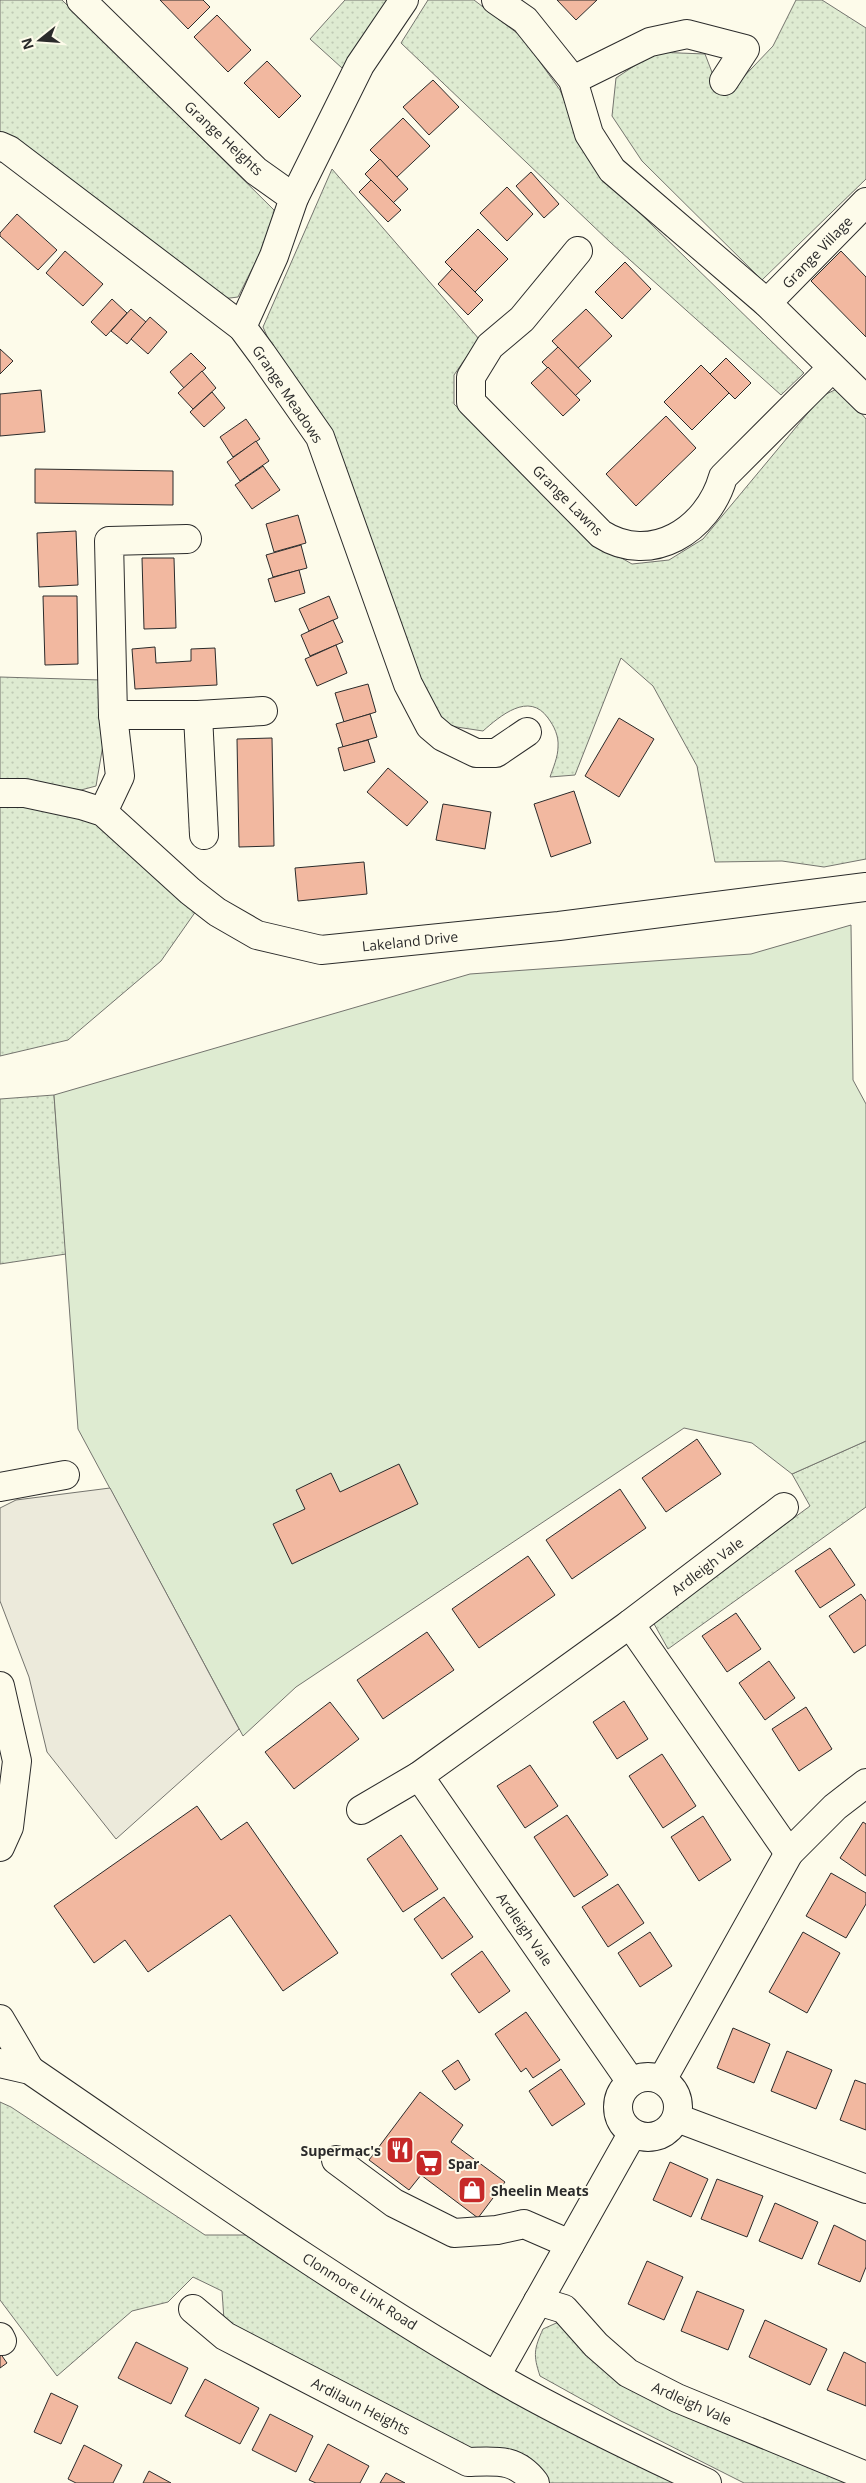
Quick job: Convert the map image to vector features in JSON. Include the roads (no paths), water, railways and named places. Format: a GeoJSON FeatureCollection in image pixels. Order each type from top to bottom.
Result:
{"type":"FeatureCollection","features":[{"type":"Feature","properties":{"kind":"street","name":"Grange Heights"},"geometry":{"type":"LineString","coordinates":[[81,0],[256,171],[294,198]]}},
{"type":"Feature","properties":{"kind":"street"},"geometry":{"type":"LineString","coordinates":[[242,327],[274,256],[294,198],[360,65],[404,0]]}},
{"type":"Feature","properties":{"kind":"street"},"geometry":{"type":"LineString","coordinates":[[496,0],[525,20],[573,80],[589,134],[612,170],[768,303],[866,400]]}},
{"type":"Feature","properties":{"kind":"street"},"geometry":{"type":"LineString","coordinates":[[573,80],[650,42],[687,34],[746,49],[724,81]]}},
{"type":"Feature","properties":{"kind":"street","name":"Grange Meadows"},"geometry":{"type":"LineString","coordinates":[[0,146],[9,150],[242,327],[320,437],[408,684],[430,726],[443,737],[476,753],[496,752],[527,732]]}},
{"type":"Feature","properties":{"kind":"street","name":"Grange Village"},"geometry":{"type":"LineString","coordinates":[[768,303],[866,202]]}},
{"type":"Feature","properties":{"kind":"street","name":"Grange Lawns"},"geometry":{"type":"LineString","coordinates":[[578,251],[522,319],[490,346],[470,377],[471,402],[601,534],[614,542],[635,548],[651,547],[671,540],[696,523],[718,493],[723,477],[832,368]]}},
{"type":"Feature","properties":{"kind":"street"},"geometry":{"type":"LineString","coordinates":[[103,812],[120,776],[114,715],[109,541],[187,539]]}},
{"type":"Feature","properties":{"kind":"street"},"geometry":{"type":"LineString","coordinates":[[114,715],[198,715],[263,711]]}},
{"type":"Feature","properties":{"kind":"street"},"geometry":{"type":"LineString","coordinates":[[198,715],[204,835]]}},
{"type":"Feature","properties":{"kind":"street","name":"Lakeland Drive"},"geometry":{"type":"LineString","coordinates":[[0,793],[25,794],[81,805],[103,812],[190,891],[217,912],[257,935],[321,950],[569,925],[866,887]]}},
{"type":"Feature","properties":{"kind":"street"},"geometry":{"type":"LineString","coordinates":[[0,1487],[65,1475]]}},
{"type":"Feature","properties":{"kind":"street","name":"Ardleigh Vale"},"geometry":{"type":"LineString","coordinates":[[361,1810],[418,1776],[630,1624],[784,1507]]}},
{"type":"Feature","properties":{"kind":"street"},"geometry":{"type":"LineString","coordinates":[[630,1624],[789,1853]]}},
{"type":"Feature","properties":{"kind":"street"},"geometry":{"type":"LineString","coordinates":[[0,1686],[17,1761],[9,1827],[0,1847]]}},
{"type":"Feature","properties":{"kind":"street","name":"Ardleigh Vale"},"geometry":{"type":"LineString","coordinates":[[418,1776],[631,2082]]}},
{"type":"Feature","properties":{"kind":"street"},"geometry":{"type":"LineString","coordinates":[[662,2080],[789,1853],[835,1807],[866,1783]]}},
{"type":"Feature","properties":{"kind":"street","name":"Clonmore Link Road"},"geometry":{"type":"LineString","coordinates":[[0,2019],[30,2070]]}},
{"type":"Feature","properties":{"kind":"street","name":"Clonmore Link Road"},"geometry":{"type":"LineString","coordinates":[[0,2063],[30,2070],[308,2260],[496,2376],[596,2431],[707,2483]]}},
{"type":"Feature","properties":{"kind":"street"},"geometry":{"type":"LineString","coordinates":[[647,2077],[662,2080],[669,2086],[678,2100],[677,2118],[673,2126],[659,2136],[649,2138],[632,2134],[624,2127],[617,2108],[624,2089],[631,2082],[647,2077]]}},
{"type":"Feature","properties":{"kind":"street"},"geometry":{"type":"LineString","coordinates":[[677,2118],[866,2189]]}},
{"type":"Feature","properties":{"kind":"street"},"geometry":{"type":"LineString","coordinates":[[496,2376],[632,2134]]}},
{"type":"Feature","properties":{"kind":"street"},"geometry":{"type":"LineString","coordinates":[[336,2160],[394,2203],[454,2233],[497,2230],[524,2224],[570,2244]]}},
{"type":"Feature","properties":{"kind":"street","name":"Ardleigh Vale"},"geometry":{"type":"LineString","coordinates":[[538,2301],[564,2309],[596,2346],[628,2373],[678,2398],[866,2476]]}},
{"type":"Feature","properties":{"kind":"street","name":"Ardilaun Heights"},"geometry":{"type":"LineString","coordinates":[[193,2309],[225,2336],[468,2462],[506,2461],[529,2475],[535,2483]]}},
{"type":"Feature","properties":{"kind":"place","name":"Supermac's"},"geometry":{"type":"Point","coordinates":[400,2150]}},
{"type":"Feature","properties":{"kind":"place","name":"Spar"},"geometry":{"type":"Point","coordinates":[429,2163]}},
{"type":"Feature","properties":{"kind":"place","name":"Sheelin Meats"},"geometry":{"type":"Point","coordinates":[472,2190]}}]}
